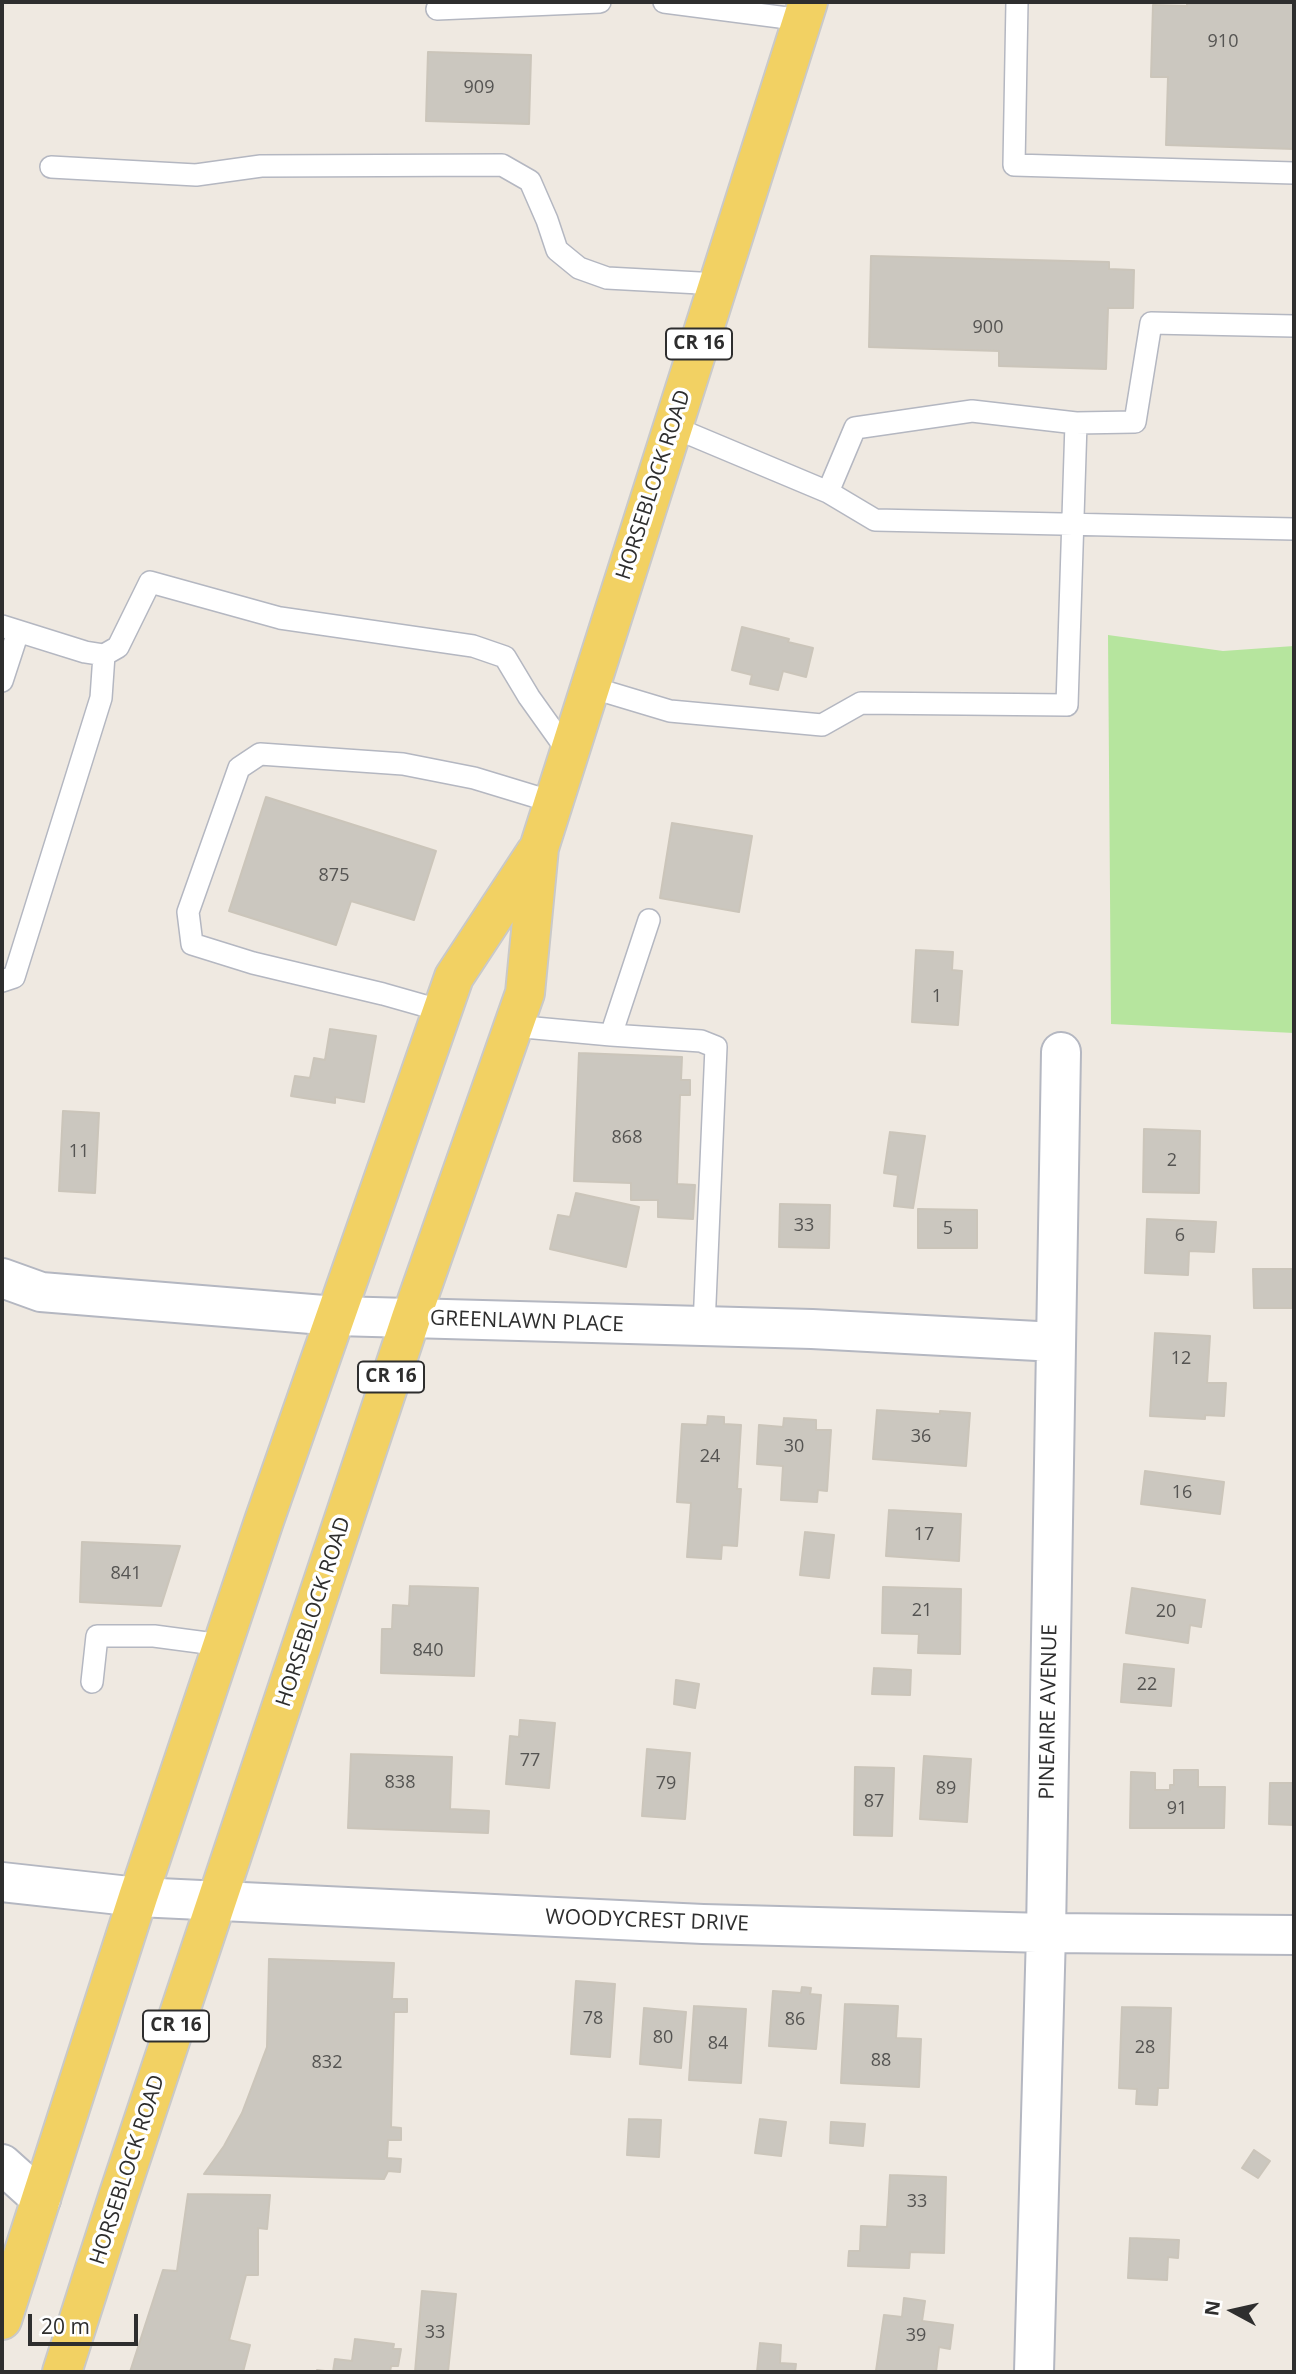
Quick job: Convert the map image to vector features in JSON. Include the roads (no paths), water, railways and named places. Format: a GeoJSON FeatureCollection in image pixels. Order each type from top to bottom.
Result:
{"type":"FeatureCollection","features":[{"type":"Feature","properties":{"kind":"main road","name":"HORSEBLOCK ROAD"},"geometry":{"type":"LineString","coordinates":[[62,2372],[411,1318],[525,993],[539,848],[805,11]]}},
{"type":"Feature","properties":{"kind":"main road","name":"HORSEBLOCK ROAD"},"geometry":{"type":"LineString","coordinates":[[2,2320],[222,1645],[454,977],[539,848]]}},
{"type":"Feature","properties":{"kind":"street","name":"PINEAIRE AVENUE"},"geometry":{"type":"LineString","coordinates":[[1034,2372],[1046,1933],[1061,1052]]}},
{"type":"Feature","properties":{"kind":"street","name":"GREENLAWN PLACE"},"geometry":{"type":"LineString","coordinates":[[2,1278],[41,1292],[336,1316],[812,1329],[1056,1342]]}},
{"type":"Feature","properties":{"kind":"street","name":"WOODYCREST DRIVE"},"geometry":{"type":"LineString","coordinates":[[2,1882],[138,1897],[703,1924],[1046,1933],[1294,1935]]}},
{"type":"Feature","properties":{"kind":"street"},"geometry":{"type":"LineString","coordinates":[[2,2165],[41,2199]]}},
{"type":"Feature","properties":{"kind":"lane"},"geometry":{"type":"LineString","coordinates":[[437,9],[600,2]]}},
{"type":"Feature","properties":{"kind":"lane"},"geometry":{"type":"LineString","coordinates":[[664,2],[805,11]]}},
{"type":"Feature","properties":{"kind":"lane"},"geometry":{"type":"LineString","coordinates":[[1017,2],[1014,166],[1294,173]]}},
{"type":"Feature","properties":{"kind":"lane"},"geometry":{"type":"LineString","coordinates":[[51,167],[196,175],[261,166],[502,166],[530,181],[557,250],[579,268],[607,278],[718,284]]}},
{"type":"Feature","properties":{"kind":"lane"},"geometry":{"type":"LineString","coordinates":[[828,492],[855,428],[972,411],[1076,423],[1135,422],[1151,323],[1294,326]]}},
{"type":"Feature","properties":{"kind":"lane"},"geometry":{"type":"LineString","coordinates":[[590,687],[670,711],[822,725],[861,703],[1066,705],[1076,423]]}},
{"type":"Feature","properties":{"kind":"lane"},"geometry":{"type":"LineString","coordinates":[[673,427],[828,492],[875,520],[1294,529]]}},
{"type":"Feature","properties":{"kind":"lane"},"geometry":{"type":"LineString","coordinates":[[2,681],[10,629],[85,652],[104,655],[118,647],[150,582],[280,618],[473,646],[505,657],[529,697],[569,753]]}},
{"type":"Feature","properties":{"kind":"lane"},"geometry":{"type":"LineString","coordinates":[[2,981],[14,977],[101,698],[104,655]]}},
{"type":"Feature","properties":{"kind":"lane"},"geometry":{"type":"LineString","coordinates":[[443,1012],[383,994],[253,963],[192,944],[188,912],[239,768],[260,754],[403,764],[474,778],[553,802]]}},
{"type":"Feature","properties":{"kind":"lane"},"geometry":{"type":"LineString","coordinates":[[611,1035],[649,920]]}},
{"type":"Feature","properties":{"kind":"lane"},"geometry":{"type":"LineString","coordinates":[[513,1027],[701,1041],[716,1047],[704,1326]]}},
{"type":"Feature","properties":{"kind":"lane"},"geometry":{"type":"LineString","coordinates":[[92,1682],[97,1636],[155,1636],[222,1645]]}}]}
